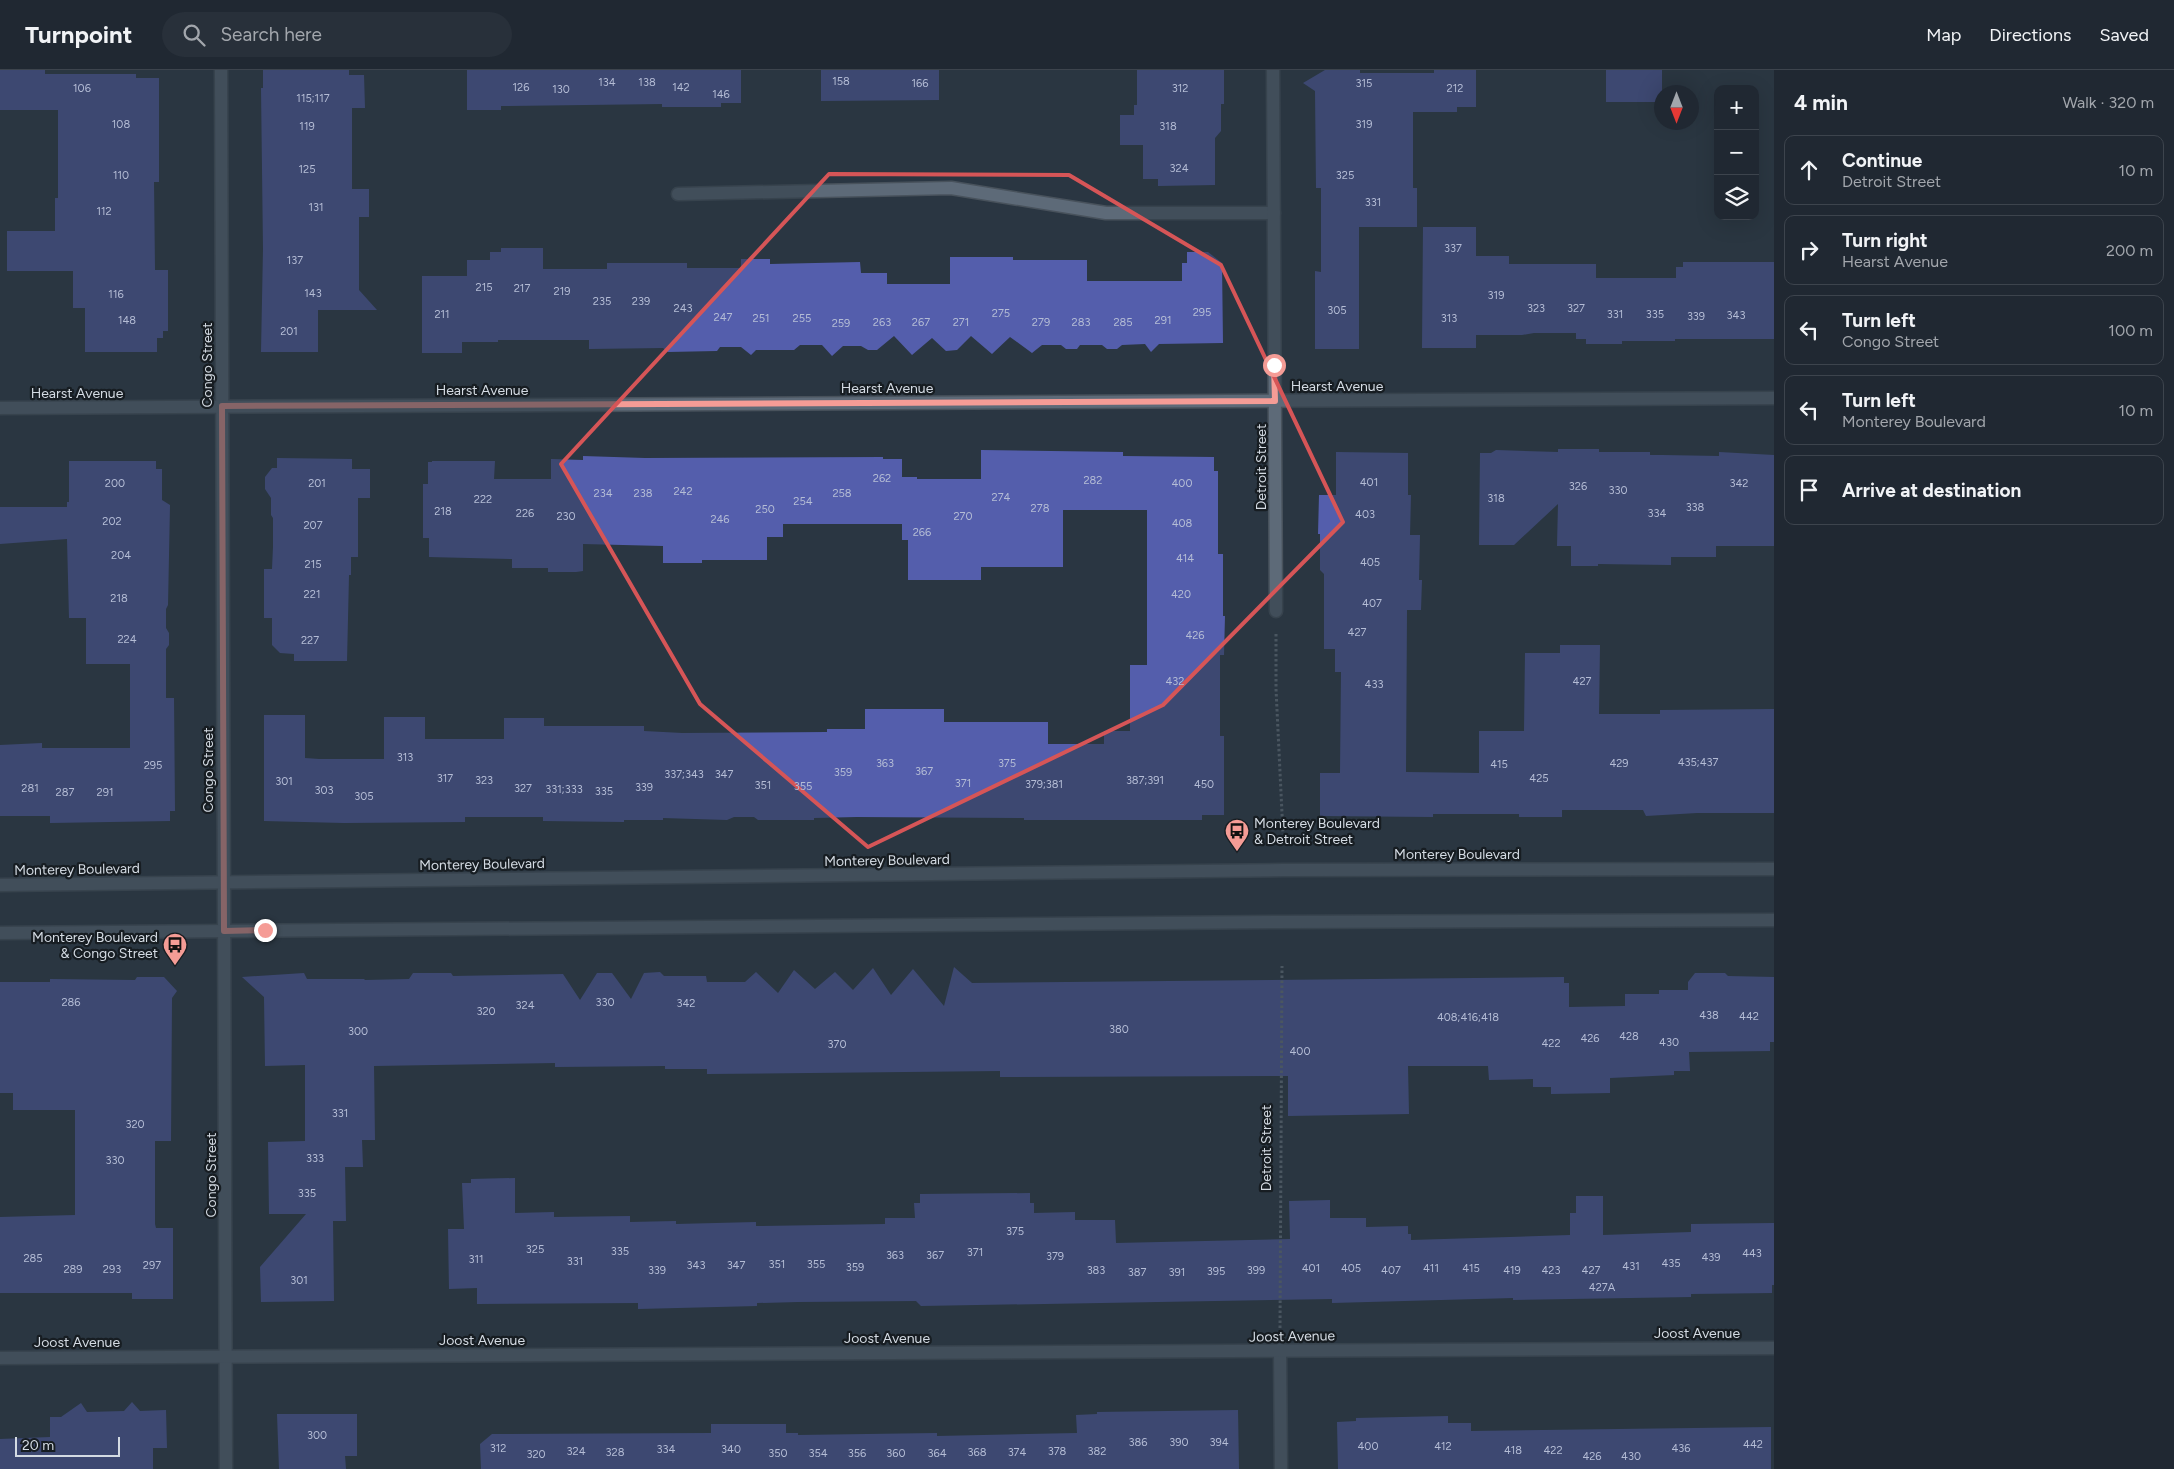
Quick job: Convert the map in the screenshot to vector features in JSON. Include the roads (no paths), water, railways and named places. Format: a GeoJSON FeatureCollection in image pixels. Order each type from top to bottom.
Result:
{"type":"FeatureCollection","features":[{"type":"Feature","properties":{"kind":"street","name":"Congo Street"},"geometry":{"type":"LineString","coordinates":[[221,70],[226,1469]]}},
{"type":"Feature","properties":{"kind":"street","name":"Detroit Street"},"geometry":{"type":"LineString","coordinates":[[1273,70],[1276,611]]}},
{"type":"Feature","properties":{"kind":"street"},"geometry":{"type":"LineString","coordinates":[[678,194],[951,188],[1106,213],[1274,213]]}},
{"type":"Feature","properties":{"kind":"street","name":"Hearst Avenue"},"geometry":{"type":"LineString","coordinates":[[0,408],[1774,398]]}},
{"type":"Feature","properties":{"kind":"street","name":"Monterey Boulevard"},"geometry":{"type":"LineString","coordinates":[[0,885],[1283,870],[1774,869]]}},
{"type":"Feature","properties":{"kind":"street"},"geometry":{"type":"LineString","coordinates":[[0,933],[1282,922],[1774,920]]}},
{"type":"Feature","properties":{"kind":"street","name":"Joost Avenue"},"geometry":{"type":"LineString","coordinates":[[0,1358],[1774,1348]]}},
{"type":"Feature","properties":{"kind":"street"},"geometry":{"type":"LineString","coordinates":[[1280,1350],[1281,1469]]}},
{"type":"Feature","properties":{"kind":"place","name":"Monterey Boulevard & Detroit Street"},"geometry":{"type":"Point","coordinates":[1237,852]}},
{"type":"Feature","properties":{"kind":"place","name":"Monterey Boulevard & Congo Street"},"geometry":{"type":"Point","coordinates":[175,966]}}]}
